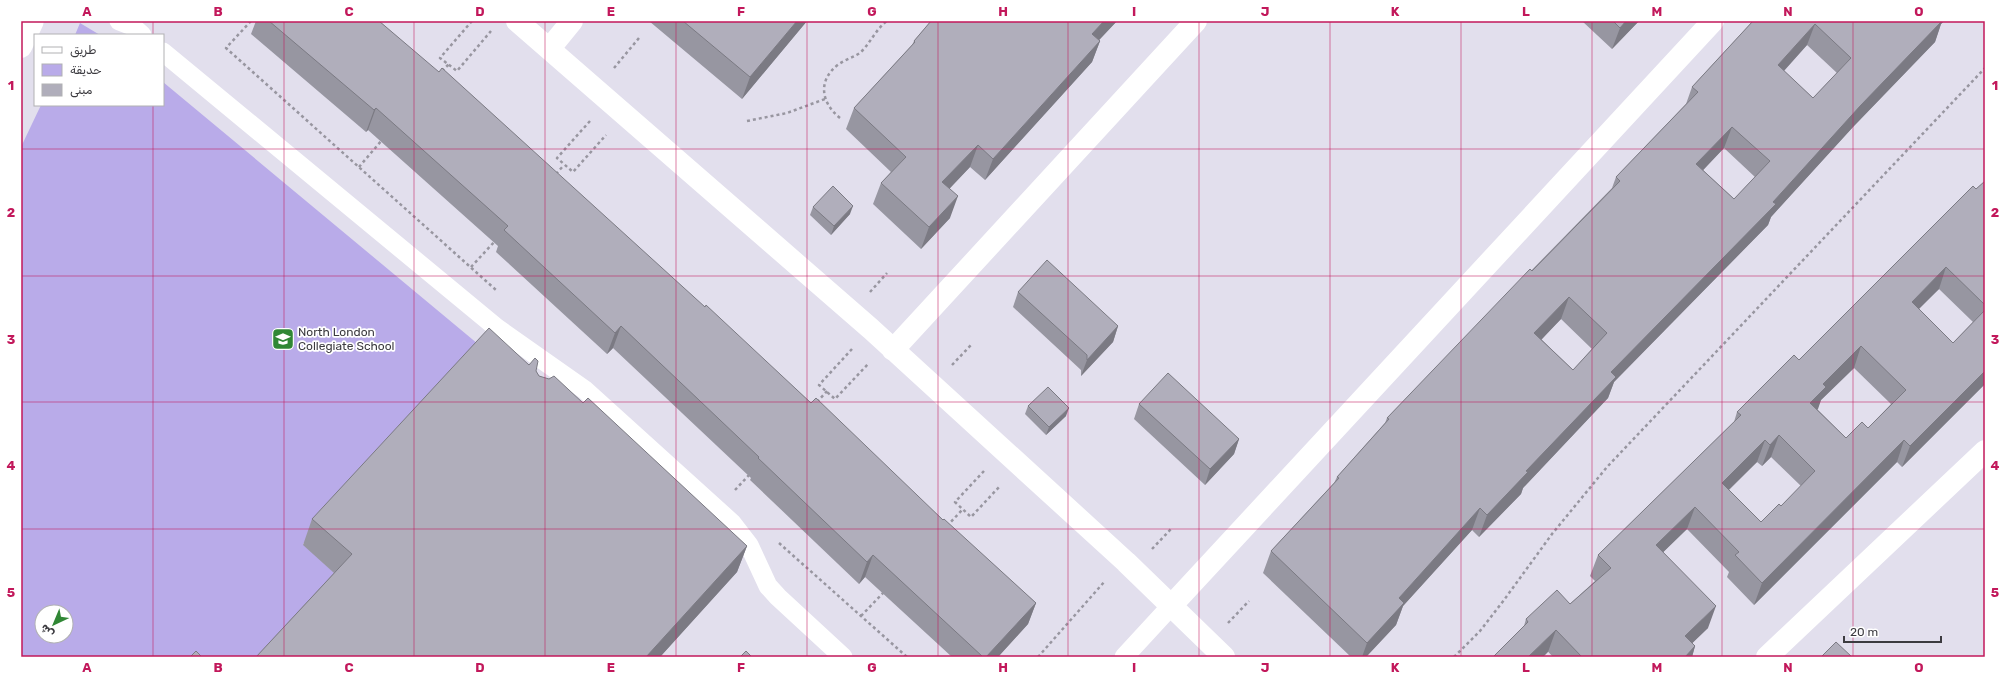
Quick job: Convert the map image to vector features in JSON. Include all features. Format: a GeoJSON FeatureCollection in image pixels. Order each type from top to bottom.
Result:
{"type":"FeatureCollection","features":[{"type":"Feature","properties":{"kind":"street"},"geometry":{"type":"LineString","coordinates":[[21,47],[34,21]]}},
{"type":"Feature","properties":{"kind":"street"},"geometry":{"type":"LineString","coordinates":[[517,21],[610,100],[871,329],[1126,562],[1224,657]]}},
{"type":"Feature","properties":{"kind":"street"},"geometry":{"type":"LineString","coordinates":[[550,48],[572,21]]}},
{"type":"Feature","properties":{"kind":"street"},"geometry":{"type":"LineString","coordinates":[[890,347],[1196,21]]}},
{"type":"Feature","properties":{"kind":"street"},"geometry":{"type":"LineString","coordinates":[[1171,606],[1713,21]]}},
{"type":"Feature","properties":{"kind":"street"},"geometry":{"type":"LineString","coordinates":[[1768,657],[1985,451]]}},
{"type":"Feature","properties":{"kind":"lane"},"geometry":{"type":"LineString","coordinates":[[119,21],[132,26],[141,34]]}},
{"type":"Feature","properties":{"kind":"lane"},"geometry":{"type":"LineString","coordinates":[[164,53],[497,328],[559,370],[585,390],[732,523],[749,545],[768,586],[843,657]]}},
{"type":"Feature","properties":{"kind":"lane"},"geometry":{"type":"LineString","coordinates":[[546,385],[559,370]]}},
{"type":"Feature","properties":{"kind":"lane"},"geometry":{"type":"LineString","coordinates":[[1124,657],[1171,606]]}},
{"type":"Feature","properties":{"kind":"path"},"geometry":{"type":"LineString","coordinates":[[472,21],[440,58],[457,71],[494,27]]}},
{"type":"Feature","properties":{"kind":"path"},"geometry":{"type":"LineString","coordinates":[[840,118],[831,111],[825,99],[824,89],[826,79],[831,71],[848,58],[859,53],[876,31],[887,21]]}},
{"type":"Feature","properties":{"kind":"path"},"geometry":{"type":"LineString","coordinates":[[610,100],[557,158],[573,172],[610,100],[639,38]]}},
{"type":"Feature","properties":{"kind":"path"},"geometry":{"type":"LineString","coordinates":[[439,76],[448,64]]}},
{"type":"Feature","properties":{"kind":"path"},"geometry":{"type":"LineString","coordinates":[[1454,657],[1490,618],[1552,534],[1607,467],[1985,68]]}},
{"type":"Feature","properties":{"kind":"path"},"geometry":{"type":"LineString","coordinates":[[747,121],[787,113],[825,99]]}},
{"type":"Feature","properties":{"kind":"path"},"geometry":{"type":"LineString","coordinates":[[359,167],[384,138]]}},
{"type":"Feature","properties":{"kind":"path"},"geometry":{"type":"LineString","coordinates":[[554,176],[564,165]]}},
{"type":"Feature","properties":{"kind":"path"},"geometry":{"type":"LineString","coordinates":[[471,267],[497,239]]}},
{"type":"Feature","properties":{"kind":"path"},"geometry":{"type":"LineString","coordinates":[[871,329],[819,385],[835,399],[890,347]]}},
{"type":"Feature","properties":{"kind":"path"},"geometry":{"type":"LineString","coordinates":[[816,403],[827,391]]}},
{"type":"Feature","properties":{"kind":"path"},"geometry":{"type":"LineString","coordinates":[[1004,450],[955,502],[971,517],[1020,465]]}},
{"type":"Feature","properties":{"kind":"path"},"geometry":{"type":"LineString","coordinates":[[733,492],[754,469]]}},
{"type":"Feature","properties":{"kind":"path"},"geometry":{"type":"LineString","coordinates":[[941,532],[963,509]]}},
{"type":"Feature","properties":{"kind":"path"},"geometry":{"type":"LineString","coordinates":[[1038,657],[1094,592],[1126,562]]}},
{"type":"Feature","properties":{"kind":"path"},"geometry":{"type":"LineString","coordinates":[[861,616],[888,588]]}},
{"type":"Feature","properties":{"kind":"green space"},"geometry":{"type":"Polygon","coordinates":[[[80,23],[98,34],[75,34],[80,23]]]}},
{"type":"Feature","properties":{"kind":"green space"},"geometry":{"type":"Polygon","coordinates":[[[164,83],[484,349],[303,544],[342,580],[271,657],[21,657],[21,147],[41,106],[164,106],[164,83]]]}},
{"type":"Feature","properties":{"kind":"building"},"geometry":{"type":"Polygon","coordinates":[[[269,21],[379,21],[439,72],[442,68],[705,307],[706,305],[811,403],[816,398],[943,520],[944,519],[1036,603],[986,657],[983,657],[873,555],[867,562],[621,326],[615,333],[504,230],[508,226],[376,108],[374,110],[269,21]]]}},
{"type":"Feature","properties":{"kind":"building"},"geometry":{"type":"Polygon","coordinates":[[[683,21],[797,21],[750,77],[683,21]]]}},
{"type":"Feature","properties":{"kind":"building"},"geometry":{"type":"Polygon","coordinates":[[[931,21],[1104,21],[1092,34],[1100,41],[993,159],[978,145],[942,182],[958,196],[929,227],[881,183],[906,157],[854,108],[915,42],[914,41],[931,21]]]}},
{"type":"Feature","properties":{"kind":"building"},"geometry":{"type":"Polygon","coordinates":[[[1613,21],[1626,21],[1620,28],[1613,21]]]}},
{"type":"Feature","properties":{"kind":"building"},"geometry":{"type":"Polygon","coordinates":[[[1753,21],[1942,21],[1861,105],[1773,202],[1776,204],[1611,372],[1616,377],[1526,471],[1528,472],[1487,515],[1480,508],[1399,598],[1404,603],[1367,643],[1271,551],[1339,478],[1337,477],[1389,419],[1387,418],[1530,269],[1532,271],[1620,181],[1616,177],[1698,92],[1692,87],[1753,21]],[[1815,24],[1778,65],[1813,98],[1851,58],[1815,24]],[[1732,127],[1696,164],[1734,199],[1770,161],[1732,127]],[[1569,297],[1534,333],[1573,370],[1607,333],[1569,297]]]}},
{"type":"Feature","properties":{"kind":"building"},"geometry":{"type":"Polygon","coordinates":[[[1985,181],[1985,305],[1946,267],[1912,302],[1953,343],[1985,310],[1985,371],[1910,446],[1904,440],[1762,583],[1735,555],[1739,552],[1695,507],[1656,545],[1716,606],[1685,636],[1695,646],[1685,657],[1582,657],[1556,630],[1528,657],[1493,657],[1528,622],[1526,619],[1557,590],[1570,604],[1611,568],[1598,555],[1741,415],[1737,412],[1794,355],[1799,360],[1973,186],[1976,189],[1985,181]],[[1861,346],[1823,384],[1826,387],[1810,403],[1846,438],[1862,422],[1868,428],[1906,390],[1861,346]],[[1779,435],[1770,445],[1765,440],[1722,483],[1761,522],[1779,504],[1781,506],[1815,471],[1779,435]]]}},
{"type":"Feature","properties":{"kind":"building"},"geometry":{"type":"Polygon","coordinates":[[[833,186],[853,206],[834,226],[813,207],[833,186]]]}},
{"type":"Feature","properties":{"kind":"building"},"geometry":{"type":"Polygon","coordinates":[[[1047,260],[1118,326],[1087,360],[1087,355],[1018,292],[1047,260]]]}},
{"type":"Feature","properties":{"kind":"building"},"geometry":{"type":"Polygon","coordinates":[[[489,328],[529,365],[535,358],[538,361],[536,371],[539,376],[549,379],[554,376],[583,403],[588,398],[747,546],[646,657],[256,657],[352,554],[312,519],[489,328]]]}},
{"type":"Feature","properties":{"kind":"building"},"geometry":{"type":"Polygon","coordinates":[[[1168,373],[1239,439],[1210,469],[1139,404],[1168,373]]]}},
{"type":"Feature","properties":{"kind":"building"},"geometry":{"type":"Polygon","coordinates":[[[1048,387],[1069,408],[1049,427],[1028,406],[1048,387]]]}},
{"type":"Feature","properties":{"kind":"building"},"geometry":{"type":"Polygon","coordinates":[[[1836,642],[1852,657],[1821,657],[1836,642]]]}},
{"type":"Feature","properties":{"kind":"building"},"geometry":{"type":"Polygon","coordinates":[[[196,651],[202,657],[190,657],[196,651]]]}},
{"type":"Feature","properties":{"kind":"building"},"geometry":{"type":"Polygon","coordinates":[[[746,651],[752,657],[740,657],[746,651]]]}},
{"type":"Feature","properties":{"kind":"place","name":"North London Collegiate School"},"geometry":{"type":"Point","coordinates":[283,339]}}]}
